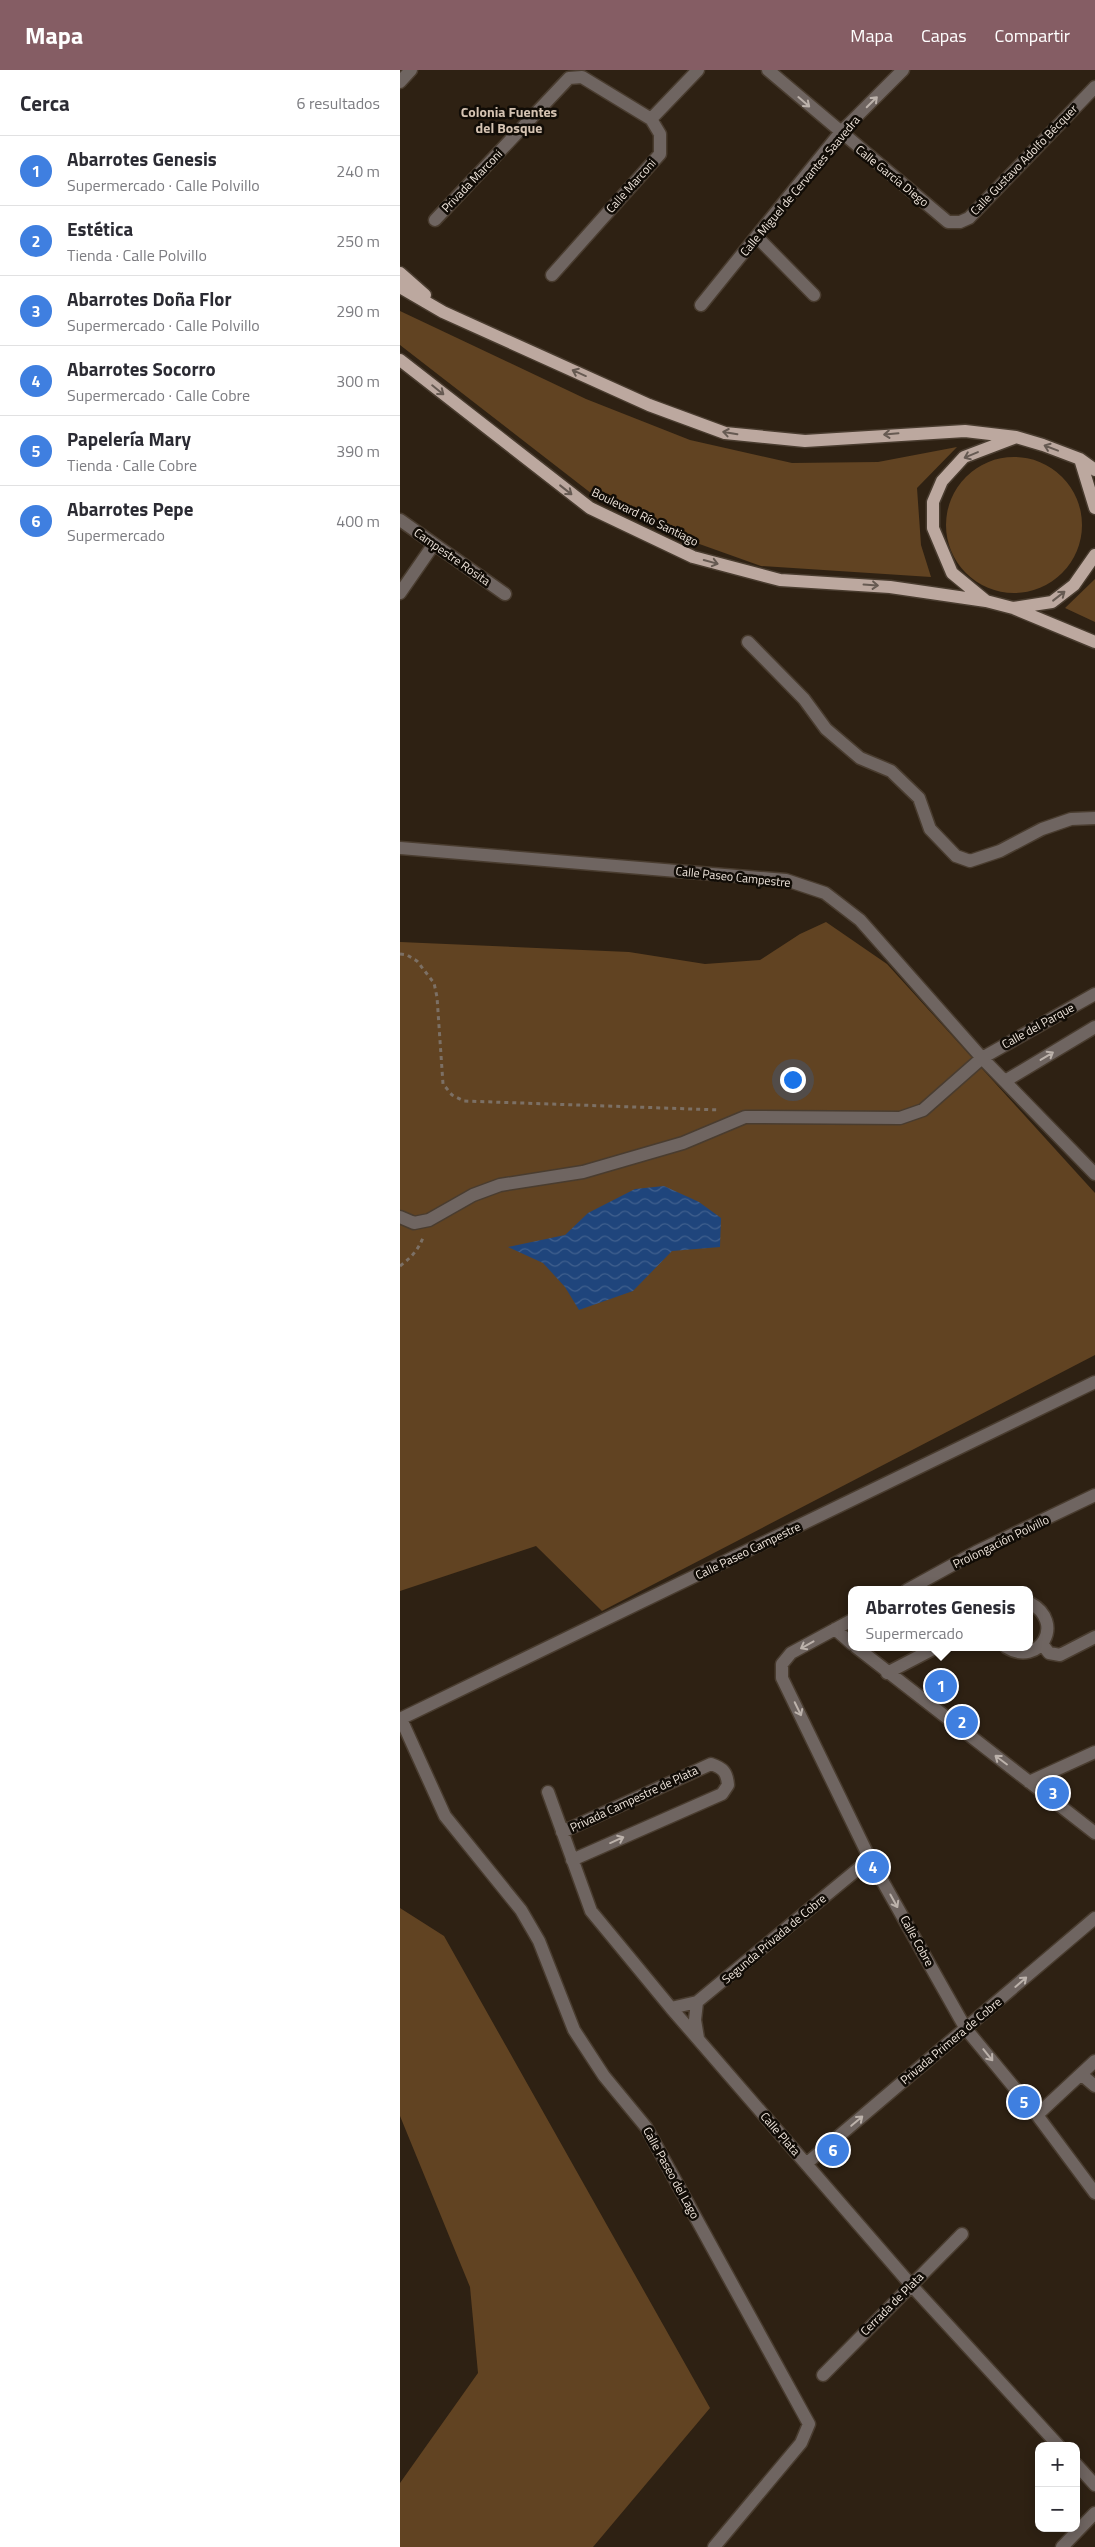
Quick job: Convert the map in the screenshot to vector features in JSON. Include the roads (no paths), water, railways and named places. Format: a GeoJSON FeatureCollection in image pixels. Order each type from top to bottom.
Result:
{"type":"FeatureCollection","features":[{"type":"Feature","properties":{"kind":"main road"},"geometry":{"type":"LineString","coordinates":[[400,273],[443,312]]}},
{"type":"Feature","properties":{"kind":"main road"},"geometry":{"type":"LineString","coordinates":[[400,287],[443,312],[649,405],[725,432],[805,441],[965,431],[1016,437],[1080,459],[1095,470]]}},
{"type":"Feature","properties":{"kind":"main road","name":"Boulevard Río Santiago"},"geometry":{"type":"LineString","coordinates":[[400,360],[590,508],[693,557],[780,580],[890,587],[986,601],[1013,608],[1095,642]]}},
{"type":"Feature","properties":{"kind":"main road"},"geometry":{"type":"LineString","coordinates":[[986,601],[952,573],[933,528],[933,502],[942,481],[964,458],[1016,437]]}},
{"type":"Feature","properties":{"kind":"main road"},"geometry":{"type":"LineString","coordinates":[[1080,459],[1095,508]]}},
{"type":"Feature","properties":{"kind":"main road"},"geometry":{"type":"LineString","coordinates":[[1013,608],[1052,602],[1074,584],[1095,555]]}},
{"type":"Feature","properties":{"kind":"street"},"geometry":{"type":"LineString","coordinates":[[400,82],[411,70]]}},
{"type":"Feature","properties":{"kind":"street"},"geometry":{"type":"LineString","coordinates":[[651,118],[698,70]]}},
{"type":"Feature","properties":{"kind":"street","name":"Calle García Diego"},"geometry":{"type":"LineString","coordinates":[[768,70],[840,133],[948,222]]}},
{"type":"Feature","properties":{"kind":"street","name":"Calle Miguel de Cervantes Saavedra"},"geometry":{"type":"LineString","coordinates":[[701,305],[840,133],[903,70]]}},
{"type":"Feature","properties":{"kind":"street","name":"Privada Marconi"},"geometry":{"type":"LineString","coordinates":[[435,220],[569,78],[582,77],[651,118]]}},
{"type":"Feature","properties":{"kind":"street","name":"Calle Gustavo Adolfo Bécquer"},"geometry":{"type":"LineString","coordinates":[[948,222],[960,222],[969,218],[1095,87]]}},
{"type":"Feature","properties":{"kind":"street","name":"Calle Marconi"},"geometry":{"type":"LineString","coordinates":[[552,275],[660,154],[660,134],[651,118]]}},
{"type":"Feature","properties":{"kind":"street"},"geometry":{"type":"LineString","coordinates":[[757,237],[814,295]]}},
{"type":"Feature","properties":{"kind":"street","name":"Campestre Rosita"},"geometry":{"type":"LineString","coordinates":[[400,520],[505,594]]}},
{"type":"Feature","properties":{"kind":"street"},"geometry":{"type":"LineString","coordinates":[[400,593],[434,544]]}},
{"type":"Feature","properties":{"kind":"street"},"geometry":{"type":"LineString","coordinates":[[748,642],[804,699],[826,729],[860,758],[891,771],[919,798],[930,830],[956,856],[970,861],[1000,851],[1042,829],[1063,821],[1095,818]]}},
{"type":"Feature","properties":{"kind":"street","name":"Calle Paseo Campestre"},"geometry":{"type":"LineString","coordinates":[[400,848],[786,880],[825,893],[860,920],[982,1058],[1095,1174]]}},
{"type":"Feature","properties":{"kind":"street","name":"Calle del Parque"},"geometry":{"type":"LineString","coordinates":[[400,1217],[414,1223],[429,1220],[473,1195],[500,1185],[583,1172],[683,1143],[745,1117],[900,1118],[923,1110],[982,1058],[1095,994]]}},
{"type":"Feature","properties":{"kind":"street"},"geometry":{"type":"LineString","coordinates":[[1005,1081],[1095,1027]]}},
{"type":"Feature","properties":{"kind":"street","name":"Calle Paseo Campestre"},"geometry":{"type":"LineString","coordinates":[[401,1719],[1095,1382]]}},
{"type":"Feature","properties":{"kind":"street","name":"Prolongación Polvillo"},"geometry":{"type":"LineString","coordinates":[[914,1586],[976,1552],[1095,1495]]}},
{"type":"Feature","properties":{"kind":"street"},"geometry":{"type":"LineString","coordinates":[[1033,1605],[1043,1613],[1048,1629],[1042,1644],[1033,1650]]}},
{"type":"Feature","properties":{"kind":"street"},"geometry":{"type":"LineString","coordinates":[[848,1622],[835,1629],[848,1640]]}},
{"type":"Feature","properties":{"kind":"street","name":"Calle Cobre"},"geometry":{"type":"LineString","coordinates":[[835,1629],[791,1653],[782,1664],[782,1678],[870,1859],[966,2029],[1037,2115],[1095,2193]]}},
{"type":"Feature","properties":{"kind":"street"},"geometry":{"type":"LineString","coordinates":[[1042,1644],[1049,1653],[1060,1655],[1095,1637]]}},
{"type":"Feature","properties":{"kind":"street"},"geometry":{"type":"LineString","coordinates":[[861,1651],[1095,1833]]}},
{"type":"Feature","properties":{"kind":"street"},"geometry":{"type":"LineString","coordinates":[[887,1673],[929,1651]]}},
{"type":"Feature","properties":{"kind":"street"},"geometry":{"type":"LineString","coordinates":[[1012,1651],[1031,1651]]}},
{"type":"Feature","properties":{"kind":"street","name":"Calle Paseo del Lago"},"geometry":{"type":"LineString","coordinates":[[401,1719],[446,1816],[521,1910],[539,1941],[574,2030],[604,2076],[646,2127],[808,2424],[801,2443],[714,2547]]}},
{"type":"Feature","properties":{"kind":"street"},"geometry":{"type":"LineString","coordinates":[[1029,1782],[1095,1752]]}},
{"type":"Feature","properties":{"kind":"street","name":"Privada Campestre de Plata"},"geometry":{"type":"LineString","coordinates":[[562,1832],[711,1764],[720,1767],[727,1774],[728,1785],[722,1794],[572,1860]]}},
{"type":"Feature","properties":{"kind":"street","name":"Calle Plata"},"geometry":{"type":"LineString","coordinates":[[548,1792],[591,1911],[671,2008],[911,2285],[1055,2442]]}},
{"type":"Feature","properties":{"kind":"street","name":"Segunda Privada de Cobre"},"geometry":{"type":"LineString","coordinates":[[671,2008],[697,2002],[870,1859]]}},
{"type":"Feature","properties":{"kind":"street","name":"Privada Primera de Cobre"},"geometry":{"type":"LineString","coordinates":[[806,2164],[1095,1918]]}},
{"type":"Feature","properties":{"kind":"street"},"geometry":{"type":"LineString","coordinates":[[697,2002],[695,2020],[698,2038]]}},
{"type":"Feature","properties":{"kind":"street"},"geometry":{"type":"LineString","coordinates":[[1037,2115],[1095,2061]]}},
{"type":"Feature","properties":{"kind":"street"},"geometry":{"type":"LineString","coordinates":[[1082,2075],[1095,2086]]}},
{"type":"Feature","properties":{"kind":"street","name":"Cerrada de Plata"},"geometry":{"type":"LineString","coordinates":[[823,2375],[962,2234]]}},
{"type":"Feature","properties":{"kind":"street"},"geometry":{"type":"LineString","coordinates":[[1080,2468],[1095,2485]]}},
{"type":"Feature","properties":{"kind":"street"},"geometry":{"type":"LineString","coordinates":[[1062,2547],[1095,2513]]}},
{"type":"Feature","properties":{"kind":"water"},"geometry":{"type":"Polygon","coordinates":[[[664,1186],[699,1202],[721,1218],[720,1247],[672,1251],[633,1291],[579,1310],[565,1287],[543,1263],[508,1247],[565,1235],[588,1213],[635,1189],[664,1186]]]}},
{"type":"Feature","properties":{"kind":"place","name":"Abarrotes Genesis"},"geometry":{"type":"Point","coordinates":[941,1686]}},
{"type":"Feature","properties":{"kind":"place","name":"Estética"},"geometry":{"type":"Point","coordinates":[962,1722]}},
{"type":"Feature","properties":{"kind":"place","name":"Abarrotes Doña Flor"},"geometry":{"type":"Point","coordinates":[1053,1793]}},
{"type":"Feature","properties":{"kind":"place","name":"Abarrotes Socorro"},"geometry":{"type":"Point","coordinates":[873,1867]}},
{"type":"Feature","properties":{"kind":"place","name":"Papelería Mary"},"geometry":{"type":"Point","coordinates":[1024,2102]}},
{"type":"Feature","properties":{"kind":"place","name":"Abarrotes Pepe"},"geometry":{"type":"Point","coordinates":[833,2150]}},
{"type":"Feature","properties":{"kind":"district","name":"Colonia Fuentes del Bosque"},"geometry":{"type":"Point","coordinates":[509,120]}}]}
